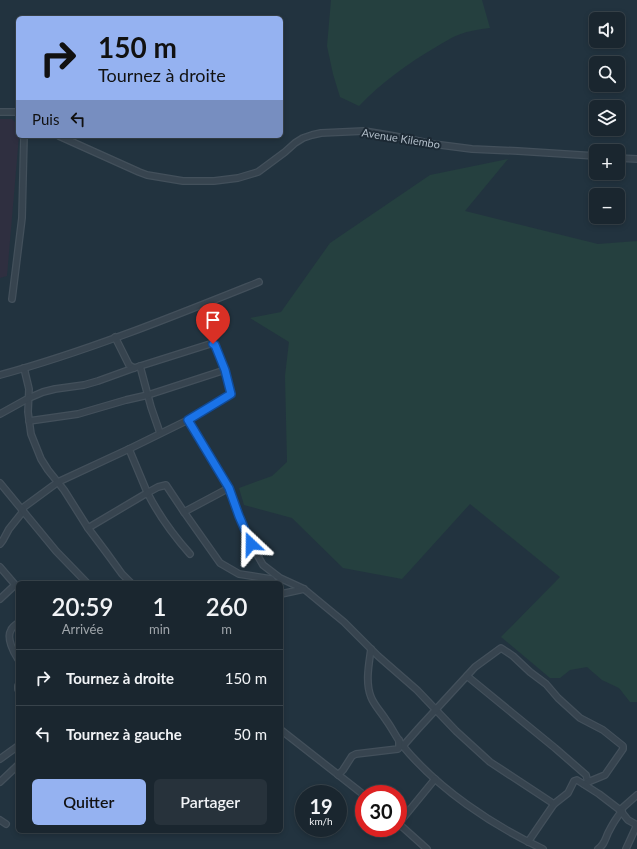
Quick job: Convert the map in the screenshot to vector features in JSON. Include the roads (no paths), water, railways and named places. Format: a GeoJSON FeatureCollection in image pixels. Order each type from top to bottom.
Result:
{"type":"FeatureCollection","features":[{"type":"Feature","properties":{"kind":"street"},"geometry":{"type":"LineString","coordinates":[[0,112],[16,112]]}},
{"type":"Feature","properties":{"kind":"street","name":"Avenue Kilembo"},"geometry":{"type":"LineString","coordinates":[[63,138],[147,175],[183,181],[214,181],[238,178],[258,172],[299,141],[312,135],[364,130],[433,144],[472,149],[589,156]]}},
{"type":"Feature","properties":{"kind":"street"},"geometry":{"type":"LineString","coordinates":[[12,299],[22,218],[24,138]]}},
{"type":"Feature","properties":{"kind":"street"},"geometry":{"type":"LineString","coordinates":[[625,158],[637,159]]}},
{"type":"Feature","properties":{"kind":"street"},"geometry":{"type":"LineString","coordinates":[[0,375],[115,338],[259,282]]}},
{"type":"Feature","properties":{"kind":"street"},"geometry":{"type":"LineString","coordinates":[[115,338],[129,365],[134,368]]}},
{"type":"Feature","properties":{"kind":"street"},"geometry":{"type":"LineString","coordinates":[[0,414],[28,398],[55,389],[98,381],[140,366],[213,344],[215,345],[225,370],[231,394],[188,420],[58,482],[22,510],[19,517],[9,529],[0,544]]}},
{"type":"Feature","properties":{"kind":"street"},"geometry":{"type":"LineString","coordinates":[[140,366],[160,433]]}},
{"type":"Feature","properties":{"kind":"street"},"geometry":{"type":"LineString","coordinates":[[24,368],[29,389],[29,421],[33,439],[41,459],[88,528],[122,574],[129,581]]}},
{"type":"Feature","properties":{"kind":"street"},"geometry":{"type":"LineString","coordinates":[[29,421],[78,414],[148,395],[225,370]]}},
{"type":"Feature","properties":{"kind":"street"},"geometry":{"type":"LineString","coordinates":[[18,404],[22,405],[28,412]]}},
{"type":"Feature","properties":{"kind":"street"},"geometry":{"type":"LineString","coordinates":[[188,420],[229,488],[251,544],[263,565],[280,578],[304,589],[344,622],[378,656],[417,690],[456,731],[490,762],[554,804]]}},
{"type":"Feature","properties":{"kind":"street"},"geometry":{"type":"LineString","coordinates":[[129,449],[152,502],[177,539],[190,554]]}},
{"type":"Feature","properties":{"kind":"street"},"geometry":{"type":"LineString","coordinates":[[0,483],[56,551],[85,581]]}},
{"type":"Feature","properties":{"kind":"street"},"geometry":{"type":"LineString","coordinates":[[88,528],[147,492],[166,485],[220,563],[239,574],[271,579],[272,581]]}},
{"type":"Feature","properties":{"kind":"street"},"geometry":{"type":"LineString","coordinates":[[184,512],[229,488]]}},
{"type":"Feature","properties":{"kind":"street"},"geometry":{"type":"LineString","coordinates":[[0,567],[16,585]]}},
{"type":"Feature","properties":{"kind":"street"},"geometry":{"type":"LineString","coordinates":[[0,599],[16,587]]}},
{"type":"Feature","properties":{"kind":"street"},"geometry":{"type":"LineString","coordinates":[[283,593],[304,589]]}},
{"type":"Feature","properties":{"kind":"street"},"geometry":{"type":"LineString","coordinates":[[16,625],[9,634],[12,649],[16,656]]}},
{"type":"Feature","properties":{"kind":"street"},"geometry":{"type":"LineString","coordinates":[[403,746],[475,667],[501,648],[513,656],[530,672],[546,684],[558,698],[580,718],[603,730],[623,746],[623,749],[605,775],[586,783]]}},
{"type":"Feature","properties":{"kind":"street"},"geometry":{"type":"LineString","coordinates":[[371,649],[368,676],[371,696],[375,705],[403,746],[435,780],[456,796],[487,818],[537,848],[543,849]]}},
{"type":"Feature","properties":{"kind":"street"},"geometry":{"type":"LineString","coordinates":[[467,676],[586,775],[586,783]]}},
{"type":"Feature","properties":{"kind":"street"},"geometry":{"type":"LineString","coordinates":[[283,732],[355,788]]}},
{"type":"Feature","properties":{"kind":"street"},"geometry":{"type":"LineString","coordinates":[[338,775],[352,756],[356,754],[398,749],[399,740]]}},
{"type":"Feature","properties":{"kind":"street"},"geometry":{"type":"LineString","coordinates":[[0,759],[16,747]]}},
{"type":"Feature","properties":{"kind":"street"},"geometry":{"type":"LineString","coordinates":[[0,782],[16,767]]}},
{"type":"Feature","properties":{"kind":"street"},"geometry":{"type":"LineString","coordinates":[[407,813],[435,780]]}},
{"type":"Feature","properties":{"kind":"street"},"geometry":{"type":"LineString","coordinates":[[528,842],[554,804],[568,793],[576,780],[586,783],[621,811],[628,820],[637,825],[626,849]]}},
{"type":"Feature","properties":{"kind":"street"},"geometry":{"type":"LineString","coordinates":[[598,849],[604,844],[608,833],[621,811],[637,795]]}},
{"type":"Feature","properties":{"kind":"street"},"geometry":{"type":"LineString","coordinates":[[0,820],[6,824]]}},
{"type":"Feature","properties":{"kind":"street"},"geometry":{"type":"LineString","coordinates":[[407,831],[427,849]]}}]}
